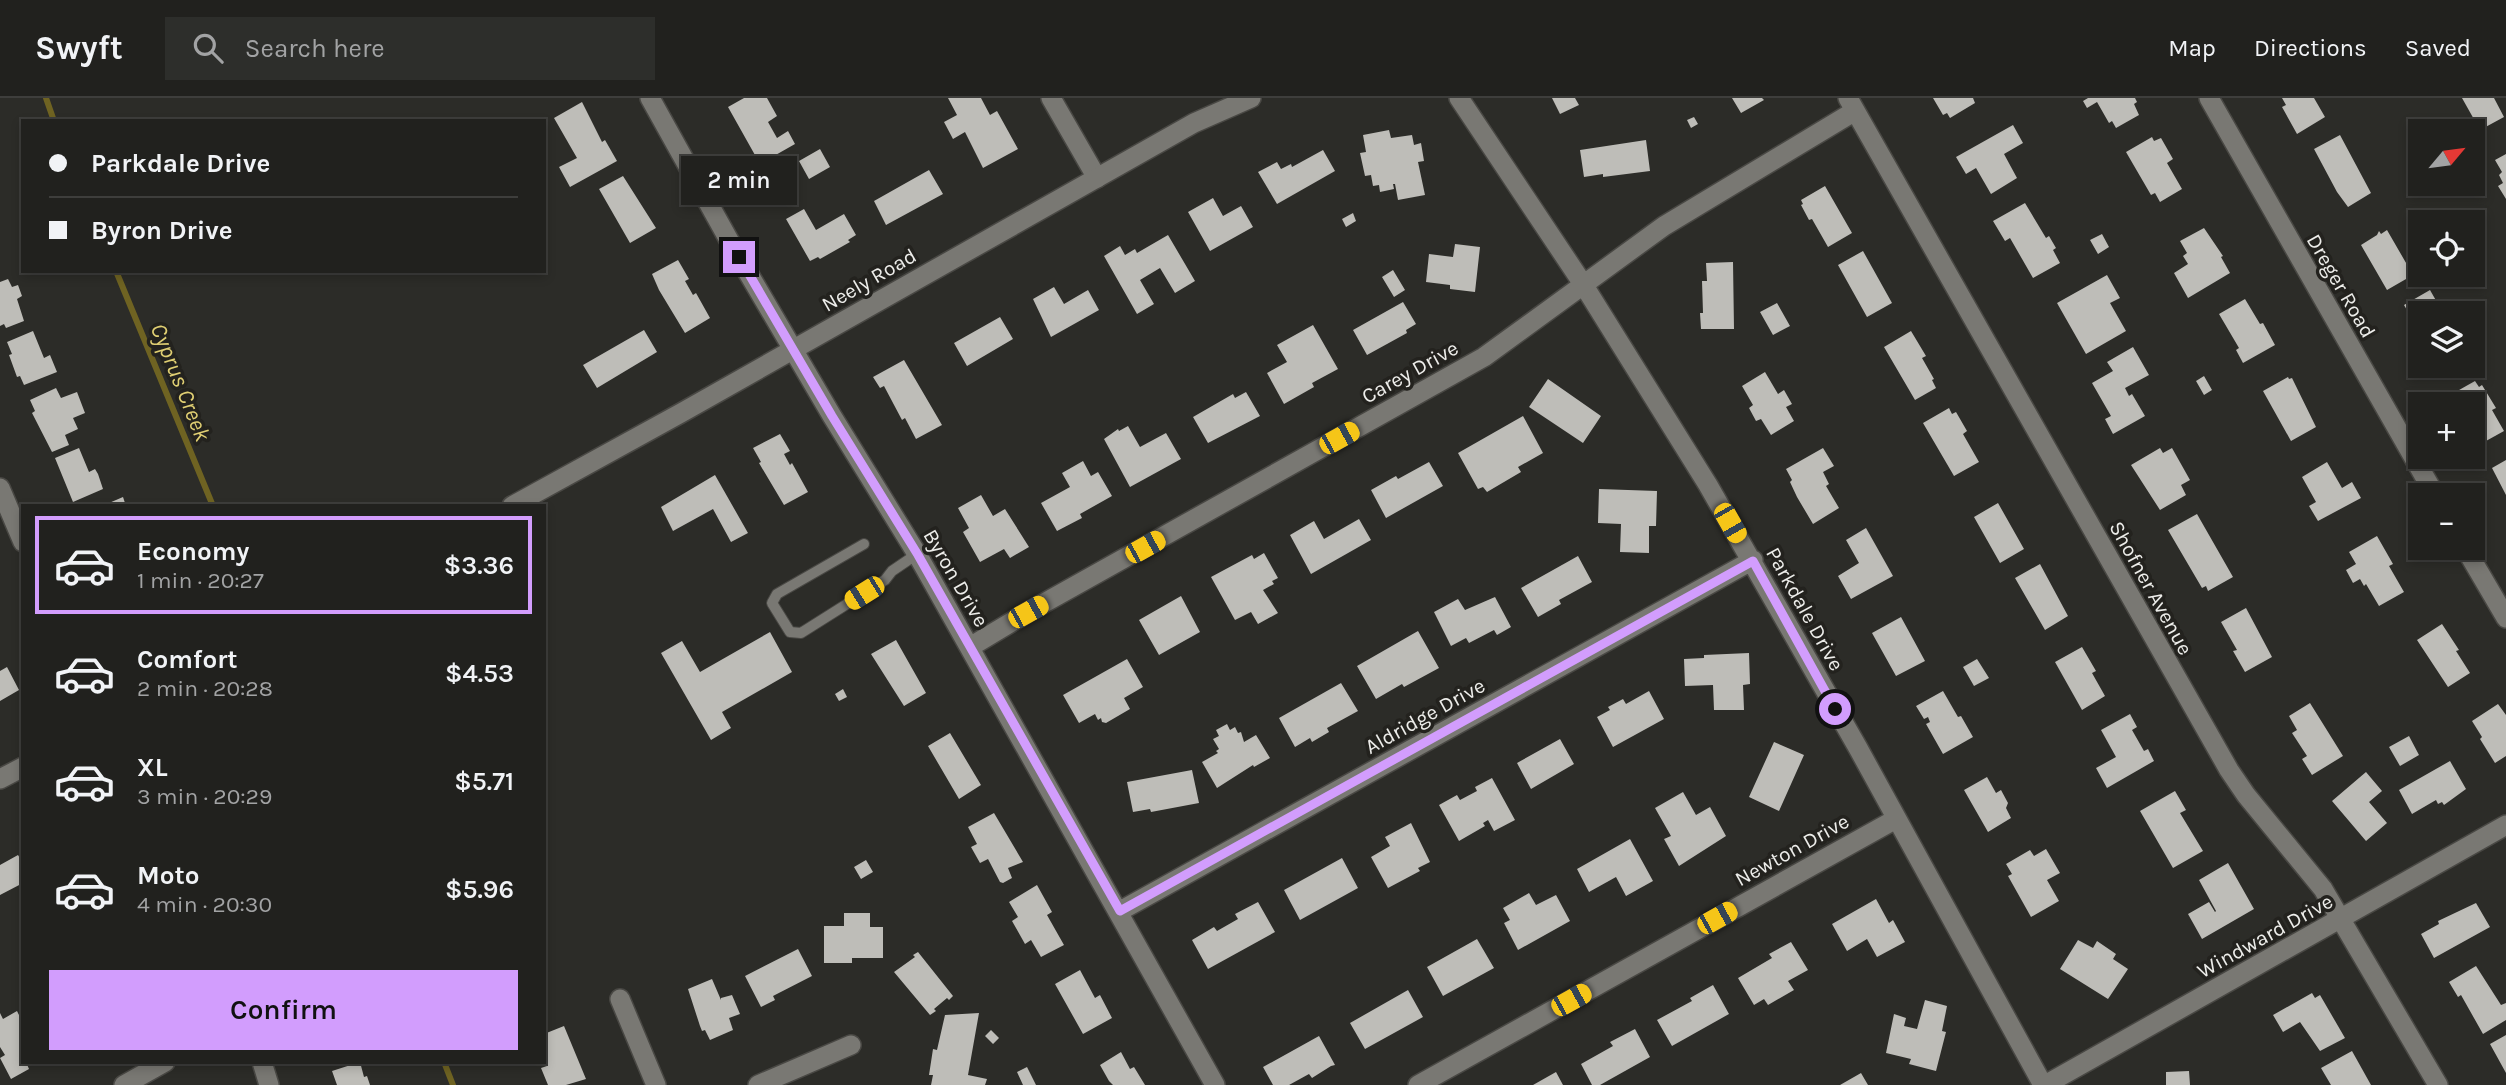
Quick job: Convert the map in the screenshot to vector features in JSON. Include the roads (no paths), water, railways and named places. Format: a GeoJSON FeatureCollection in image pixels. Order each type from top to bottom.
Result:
{"type":"FeatureCollection","features":[{"type":"Feature","properties":{"kind":"street","name":"Byron Drive"},"geometry":{"type":"LineString","coordinates":[[650,98],[793,350],[918,555],[1120,911],[1215,1085]]}},
{"type":"Feature","properties":{"kind":"street"},"geometry":{"type":"LineString","coordinates":[[1051,98],[1097,178]]}},
{"type":"Feature","properties":{"kind":"street","name":"Neely Road"},"geometry":{"type":"LineString","coordinates":[[516,504],[1194,123],[1251,98]]}},
{"type":"Feature","properties":{"kind":"street","name":"Parkdale Drive"},"geometry":{"type":"LineString","coordinates":[[1459,98],[1583,284],[1676,431],[1753,561],[2044,1085]]}},
{"type":"Feature","properties":{"kind":"street","name":"Dreger Road"},"geometry":{"type":"LineString","coordinates":[[2208,98],[2428,483]]}},
{"type":"Feature","properties":{"kind":"street","name":"Carey Drive"},"geometry":{"type":"LineString","coordinates":[[970,647],[1038,606],[1484,357],[1664,226],[1851,105]]}},
{"type":"Feature","properties":{"kind":"street","name":"Shofner Avenue"},"geometry":{"type":"LineString","coordinates":[[1851,105],[2229,770],[2246,795],[2308,868],[2342,919],[2438,1085]]}},
{"type":"Feature","properties":{"kind":"street"},"geometry":{"type":"LineString","coordinates":[[0,488],[21,537]]}},
{"type":"Feature","properties":{"kind":"street"},"geometry":{"type":"LineString","coordinates":[[2472,560],[2506,618]]}},
{"type":"Feature","properties":{"kind":"street","name":"Aldridge Drive"},"geometry":{"type":"LineString","coordinates":[[1120,911],[1753,561]]}},
{"type":"Feature","properties":{"kind":"street"},"geometry":{"type":"LineString","coordinates":[[0,779],[21,768]]}},
{"type":"Feature","properties":{"kind":"street","name":"Newton Drive"},"geometry":{"type":"LineString","coordinates":[[1418,1085],[1896,819]]}},
{"type":"Feature","properties":{"kind":"street","name":"Windward Drive"},"geometry":{"type":"LineString","coordinates":[[2044,1085],[2506,825]]}},
{"type":"Feature","properties":{"kind":"street"},"geometry":{"type":"LineString","coordinates":[[620,999],[656,1085]]}},
{"type":"Feature","properties":{"kind":"street"},"geometry":{"type":"LineString","coordinates":[[758,1085],[851,1045]]}},
{"type":"Feature","properties":{"kind":"street"},"geometry":{"type":"LineString","coordinates":[[124,1085],[161,1064]]}},
{"type":"Feature","properties":{"kind":"street"},"geometry":{"type":"LineString","coordinates":[[263,1064],[269,1085]]}},
{"type":"Feature","properties":{"kind":"lane"},"geometry":{"type":"LineString","coordinates":[[864,544],[777,594],[772,603],[790,632],[801,633],[885,580],[892,571],[918,555]]}},
{"type":"Feature","properties":{"kind":"waterway","name":"Cyprus Creek"},"geometry":{"type":"LineString","coordinates":[[46,98],[53,119]]}},
{"type":"Feature","properties":{"kind":"waterway","name":"Cyprus Creek"},"geometry":{"type":"LineString","coordinates":[[117,273],[212,504]]}},
{"type":"Feature","properties":{"kind":"waterway","name":"Cyprus Creek"},"geometry":{"type":"LineString","coordinates":[[445,1064],[453,1085]]}}]}
